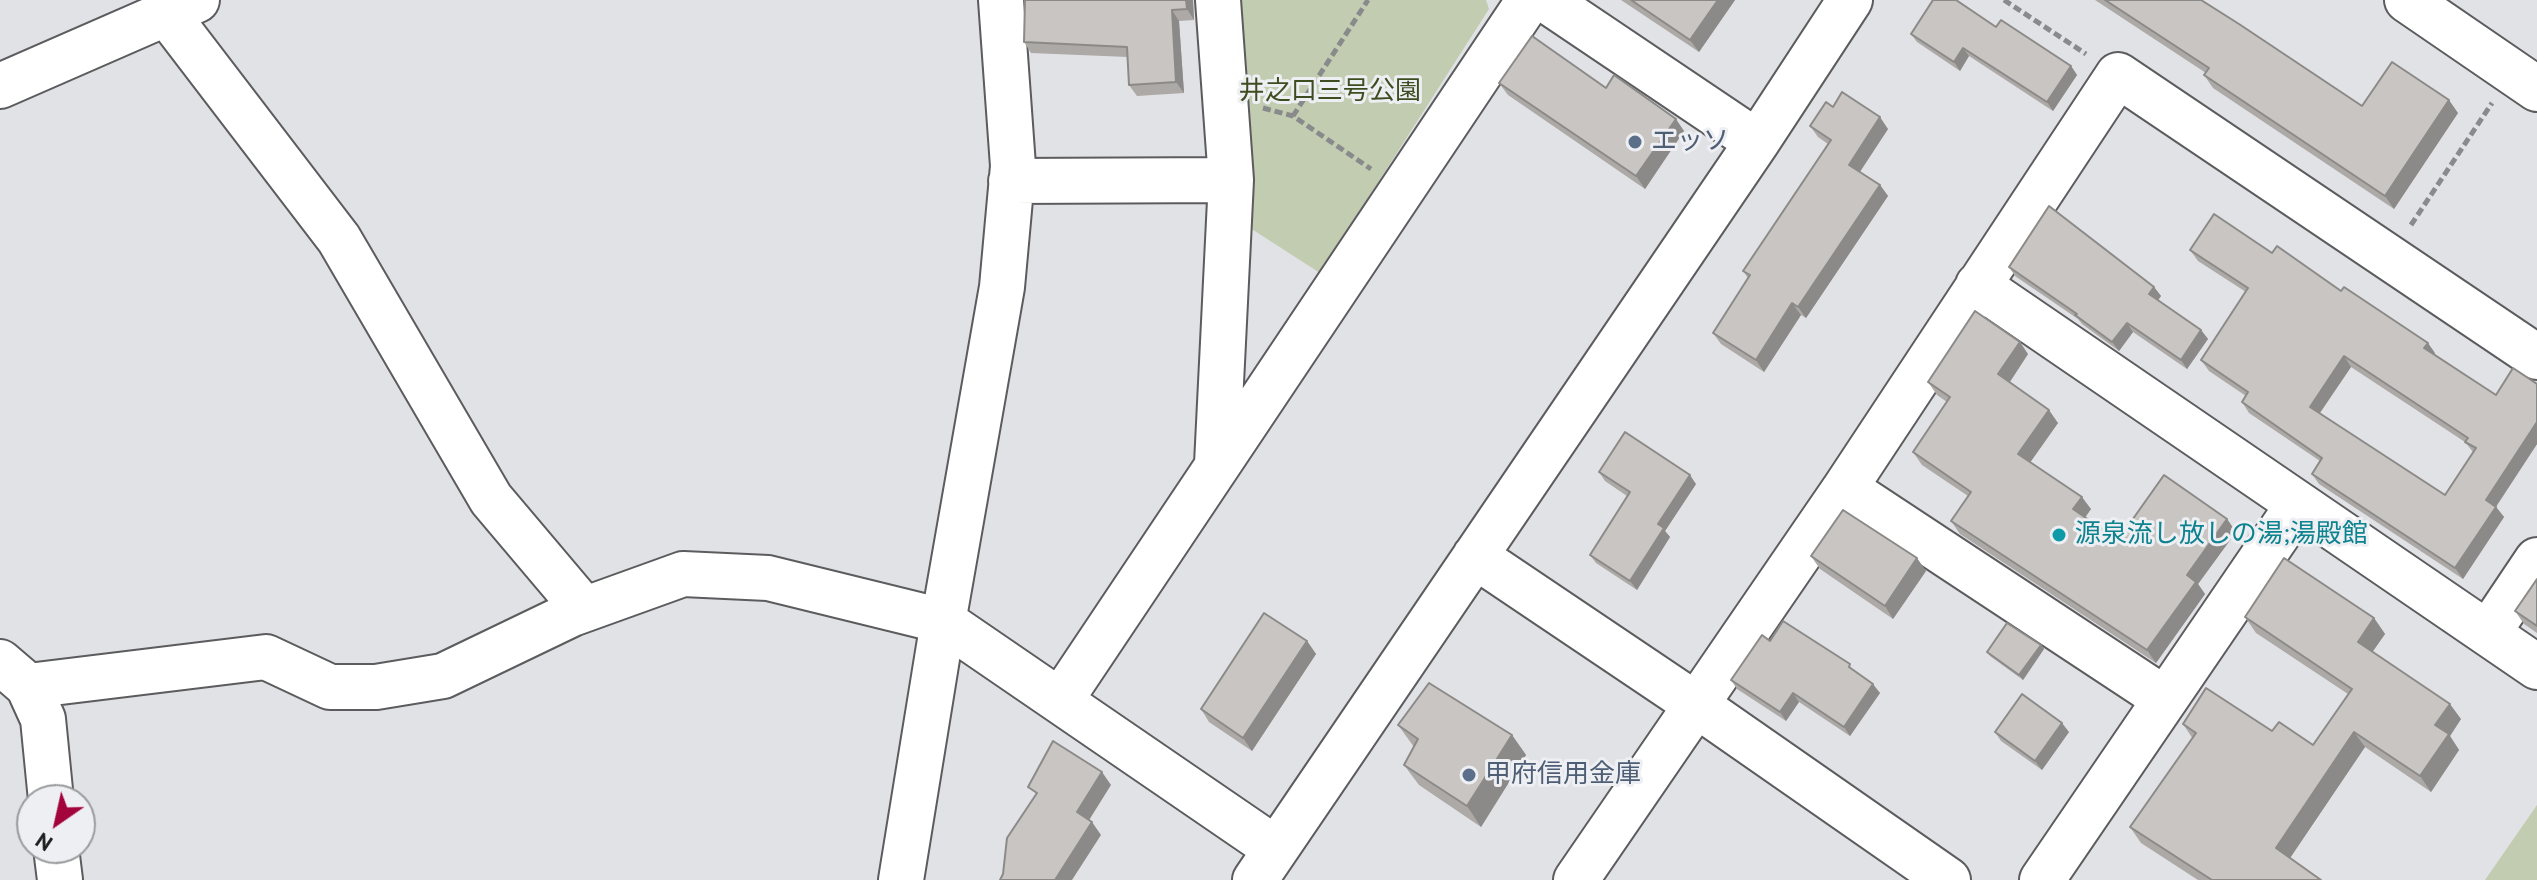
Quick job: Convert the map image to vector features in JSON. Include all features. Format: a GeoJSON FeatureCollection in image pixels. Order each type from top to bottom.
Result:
{"type":"FeatureCollection","features":[{"type":"Feature","properties":{"kind":"street"},"geometry":{"type":"LineString","coordinates":[[901,880],[1002,287],[1013,166],[1001,0]]}},
{"type":"Feature","properties":{"kind":"street"},"geometry":{"type":"LineString","coordinates":[[1217,467],[1231,180],[1218,0]]}},
{"type":"Feature","properties":{"kind":"street"},"geometry":{"type":"LineString","coordinates":[[1060,701],[1529,0]]}},
{"type":"Feature","properties":{"kind":"street"},"geometry":{"type":"LineString","coordinates":[[1546,0],[1757,142]]}},
{"type":"Feature","properties":{"kind":"street"},"geometry":{"type":"LineString","coordinates":[[49,784],[43,719],[14,674],[266,657],[330,687],[376,687],[443,676],[584,609],[683,574],[768,578],[943,621],[1060,701],[1265,865],[1757,142],[1850,0]]}},
{"type":"Feature","properties":{"kind":"street"},"geometry":{"type":"LineString","coordinates":[[2407,0],[2525,81]]}},
{"type":"Feature","properties":{"kind":"street"},"geometry":{"type":"LineString","coordinates":[[0,86],[181,6],[339,239],[491,499],[584,609]]}},
{"type":"Feature","properties":{"kind":"street"},"geometry":{"type":"LineString","coordinates":[[1578,879],[1845,488],[2118,75],[2537,357]]}},
{"type":"Feature","properties":{"kind":"street"},"geometry":{"type":"LineString","coordinates":[[1011,181],[1231,180]]}},
{"type":"Feature","properties":{"kind":"street"},"geometry":{"type":"LineString","coordinates":[[1978,285],[2537,667]]}},
{"type":"Feature","properties":{"kind":"street"},"geometry":{"type":"LineString","coordinates":[[1845,488],[2165,699]]}},
{"type":"Feature","properties":{"kind":"street"},"geometry":{"type":"LineString","coordinates":[[2042,880],[2298,505]]}},
{"type":"Feature","properties":{"kind":"street"},"geometry":{"type":"LineString","coordinates":[[1475,556],[1948,880]]}},
{"type":"Feature","properties":{"kind":"street"},"geometry":{"type":"LineString","coordinates":[[2488,633],[2537,560]]}},
{"type":"Feature","properties":{"kind":"path"},"geometry":{"type":"LineString","coordinates":[[1293,116],[1368,0]]}},
{"type":"Feature","properties":{"kind":"path"},"geometry":{"type":"LineString","coordinates":[[2004,0],[2118,75]]}},
{"type":"Feature","properties":{"kind":"path"},"geometry":{"type":"LineString","coordinates":[[2389,257],[2525,81]]}},
{"type":"Feature","properties":{"kind":"path"},"geometry":{"type":"LineString","coordinates":[[1226,101],[1293,116],[1402,189]]}},
{"type":"Feature","properties":{"kind":"green space","name":"井之口三号公園"},"geometry":{"type":"Polygon","coordinates":[[[1234,0],[1486,0],[1489,9],[1320,273],[1247,226],[1234,0]]]}},
{"type":"Feature","properties":{"kind":"green space"},"geometry":{"type":"Polygon","coordinates":[[[2537,805],[2537,880],[2485,880],[2537,805]]]}},
{"type":"Feature","properties":{"kind":"building"},"geometry":{"type":"Polygon","coordinates":[[[1025,0],[1186,0],[1187,9],[1172,10],[1176,82],[1129,85],[1127,47],[1024,42],[1025,0]]]}},
{"type":"Feature","properties":{"kind":"building"},"geometry":{"type":"Polygon","coordinates":[[[1631,0],[1718,0],[1690,40],[1631,0]]]}},
{"type":"Feature","properties":{"kind":"building"},"geometry":{"type":"Polygon","coordinates":[[[1933,0],[1956,0],[1996,27],[2001,20],[2071,66],[2047,102],[1963,48],[1954,62],[1911,34],[1933,0]]]}},
{"type":"Feature","properties":{"kind":"building"},"geometry":{"type":"Polygon","coordinates":[[[2105,0],[2201,0],[2362,106],[2392,62],[2449,100],[2385,196],[2204,75],[2209,68],[2105,0]]]}},
{"type":"Feature","properties":{"kind":"building"},"geometry":{"type":"Polygon","coordinates":[[[1532,36],[1606,88],[1614,75],[1676,119],[1636,176],[1499,83],[1532,36]]]}},
{"type":"Feature","properties":{"kind":"building"},"geometry":{"type":"Polygon","coordinates":[[[1842,92],[1880,117],[1849,165],[1880,185],[1798,307],[1792,303],[1756,360],[1713,333],[1750,275],[1743,271],[1831,140],[1810,126],[1826,102],[1833,107],[1842,92]]]}},
{"type":"Feature","properties":{"kind":"building"},"geometry":{"type":"Polygon","coordinates":[[[2049,206],[2154,287],[2149,294],[2201,330],[2181,360],[2127,323],[2112,342],[2009,267],[2049,206]]]}},
{"type":"Feature","properties":{"kind":"building"},"geometry":{"type":"Polygon","coordinates":[[[2214,214],[2272,253],[2277,246],[2341,291],[2344,287],[2428,343],[2424,348],[2496,395],[2513,368],[2537,384],[2537,422],[2486,500],[2496,507],[2455,568],[2312,474],[2322,458],[2242,402],[2248,392],[2201,360],[2248,288],[2190,250],[2214,214]],[[2344,356],[2310,407],[2445,495],[2476,448],[2465,442],[2468,438],[2344,356]]]}},
{"type":"Feature","properties":{"kind":"building"},"geometry":{"type":"Polygon","coordinates":[[[1975,311],[2020,342],[1998,374],[2049,410],[2018,454],[2082,497],[2073,509],[2118,540],[2164,475],[2227,519],[2187,575],[2196,582],[2147,650],[1951,521],[1971,492],[1913,452],[1950,397],[1928,382],[1975,311]]]}},
{"type":"Feature","properties":{"kind":"building"},"geometry":{"type":"Polygon","coordinates":[[[1625,432],[1690,475],[1658,524],[1664,528],[1630,581],[1590,555],[1630,492],[1599,472],[1625,432]]]}},
{"type":"Feature","properties":{"kind":"building"},"geometry":{"type":"Polygon","coordinates":[[[1843,510],[1917,558],[1885,606],[1811,556],[1843,510]]]}},
{"type":"Feature","properties":{"kind":"building"},"geometry":{"type":"Polygon","coordinates":[[[2284,558],[2374,618],[2358,642],[2450,704],[2435,725],[2449,734],[2420,776],[2354,732],[2276,848],[2321,880],[2212,880],[2130,827],[2196,733],[2183,724],[2206,688],[2272,731],[2279,722],[2313,745],[2352,689],[2245,617],[2284,558]]]}},
{"type":"Feature","properties":{"kind":"building"},"geometry":{"type":"Polygon","coordinates":[[[2537,579],[2537,626],[2515,611],[2537,579]]]}},
{"type":"Feature","properties":{"kind":"building"},"geometry":{"type":"Polygon","coordinates":[[[1264,613],[1307,641],[1243,738],[1201,709],[1264,613]]]}},
{"type":"Feature","properties":{"kind":"building"},"geometry":{"type":"Polygon","coordinates":[[[1783,621],[1850,664],[1849,667],[1873,684],[1844,727],[1793,693],[1780,712],[1731,680],[1762,635],[1770,641],[1783,621]]]}},
{"type":"Feature","properties":{"kind":"building"},"geometry":{"type":"Polygon","coordinates":[[[2007,623],[2041,645],[2019,675],[1987,652],[2007,623]]]}},
{"type":"Feature","properties":{"kind":"building"},"geometry":{"type":"Polygon","coordinates":[[[1429,683],[1512,735],[1467,806],[1404,765],[1418,739],[1398,725],[1429,683]]]}},
{"type":"Feature","properties":{"kind":"building"},"geometry":{"type":"Polygon","coordinates":[[[2022,694],[2062,723],[2035,761],[1995,732],[2022,694]]]}},
{"type":"Feature","properties":{"kind":"building"},"geometry":{"type":"Polygon","coordinates":[[[1053,741],[1102,772],[1077,812],[1092,822],[1055,880],[1000,880],[1007,838],[1037,793],[1028,787],[1053,741]]]}},
{"type":"Feature","properties":{"kind":"place","name":"エッソ"},"geometry":{"type":"Point","coordinates":[1635,142]}},
{"type":"Feature","properties":{"kind":"place","name":"源泉流し放しの湯;湯殿館"},"geometry":{"type":"Point","coordinates":[2059,535]}},
{"type":"Feature","properties":{"kind":"place","name":"甲府信用金庫"},"geometry":{"type":"Point","coordinates":[1469,775]}}]}
